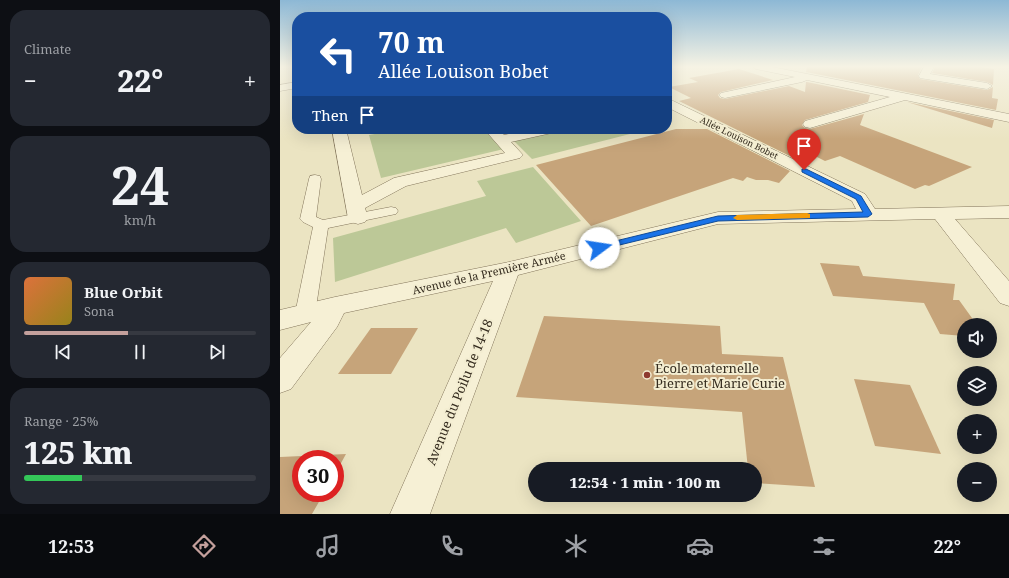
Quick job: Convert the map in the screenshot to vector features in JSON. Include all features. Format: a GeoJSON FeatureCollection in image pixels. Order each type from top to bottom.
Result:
{"type":"FeatureCollection","features":[{"type":"Feature","properties":{"kind":"street"},"geometry":{"type":"LineString","coordinates":[[725,95],[744,91]]}},
{"type":"Feature","properties":{"kind":"street"},"geometry":{"type":"LineString","coordinates":[[877,91],[1009,118]]}},
{"type":"Feature","properties":{"kind":"street"},"geometry":{"type":"LineString","coordinates":[[810,124],[906,97]]}},
{"type":"Feature","properties":{"kind":"street","name":"Allée Louison Bobet"},"geometry":{"type":"LineString","coordinates":[[672,104],[859,198],[868,214]]}},
{"type":"Feature","properties":{"kind":"street"},"geometry":{"type":"LineString","coordinates":[[340,134],[356,212],[400,182],[515,155],[496,134]]}},
{"type":"Feature","properties":{"kind":"street","name":"Avenue de la Première Armée"},"geometry":{"type":"LineString","coordinates":[[280,320],[335,306],[509,270],[718,218],[1009,212]]}},
{"type":"Feature","properties":{"kind":"street"},"geometry":{"type":"LineString","coordinates":[[940,213],[1009,297]]}},
{"type":"Feature","properties":{"kind":"street","name":"Avenue du Poilu de 14-18"},"geometry":{"type":"LineString","coordinates":[[410,514],[509,270]]}},
{"type":"Feature","properties":{"kind":"street"},"geometry":{"type":"LineString","coordinates":[[280,380],[328,320],[335,306]]}},
{"type":"Feature","properties":{"kind":"lane"},"geometry":{"type":"LineString","coordinates":[[315,179],[308,219],[321,225],[356,212],[391,210]]}},
{"type":"Feature","properties":{"kind":"lane"},"geometry":{"type":"LineString","coordinates":[[304,314],[321,225]]}},
{"type":"Feature","properties":{"kind":"green space"},"geometry":{"type":"Polygon","coordinates":[[[491,134],[504,149],[381,178],[369,135],[491,134]]]}},
{"type":"Feature","properties":{"kind":"green space"},"geometry":{"type":"Polygon","coordinates":[[[535,134],[630,134],[532,159],[512,139],[535,134]]]}},
{"type":"Feature","properties":{"kind":"green space"},"geometry":{"type":"Polygon","coordinates":[[[533,167],[581,221],[516,243],[506,228],[335,282],[333,238],[486,196],[477,181],[533,167]]]}},
{"type":"Feature","properties":{"kind":"building"},"geometry":{"type":"Polygon","coordinates":[[[677,91],[725,91],[721,92],[718,95],[720,98],[725,99],[764,91],[850,91],[870,95],[868,102],[805,120],[802,125],[805,128],[810,129],[864,114],[860,125],[972,167],[929,186],[925,185],[915,189],[840,156],[825,161],[807,152],[800,161],[679,101],[691,98],[677,91]]]}},
{"type":"Feature","properties":{"kind":"building"},"geometry":{"type":"Polygon","coordinates":[[[901,91],[993,91],[992,98],[998,99],[996,110],[901,91]]]}},
{"type":"Feature","properties":{"kind":"building"},"geometry":{"type":"Polygon","coordinates":[[[907,102],[994,120],[992,128],[907,102]]]}},
{"type":"Feature","properties":{"kind":"building"},"geometry":{"type":"Polygon","coordinates":[[[707,129],[790,171],[779,183],[768,180],[756,180],[747,177],[743,181],[733,178],[591,226],[536,165],[657,134],[672,134],[672,130],[707,129]]]}},
{"type":"Feature","properties":{"kind":"building"},"geometry":{"type":"Polygon","coordinates":[[[820,263],[859,266],[863,276],[955,284],[953,300],[959,300],[972,318],[957,318],[957,335],[940,334],[924,303],[833,296],[820,263]]]}},
{"type":"Feature","properties":{"kind":"building"},"geometry":{"type":"Polygon","coordinates":[[[544,316],[720,326],[722,354],[783,357],[815,487],[762,483],[762,462],[747,462],[742,412],[516,397],[544,316]]]}},
{"type":"Feature","properties":{"kind":"building"},"geometry":{"type":"Polygon","coordinates":[[[371,328],[418,328],[391,374],[338,374],[371,328]]]}},
{"type":"Feature","properties":{"kind":"building"},"geometry":{"type":"Polygon","coordinates":[[[854,379],[910,385],[941,454],[875,446],[854,379]]]}},
{"type":"Feature","properties":{"kind":"building"},"geometry":{"type":"Polygon","coordinates":[[[292,456],[292,502],[319,502],[312,514],[280,514],[280,457],[292,456]]]}},
{"type":"Feature","properties":{"kind":"slow traffic"},"geometry":{"type":"LineString","coordinates":[[737,218],[807,216]]}},
{"type":"Feature","properties":{"kind":"place","name":"École maternelle Pierre et Marie Curie"},"geometry":{"type":"Point","coordinates":[647,375]}},
{"type":"Feature","properties":{"kind":"route"},"geometry":{"type":"LineString","coordinates":[[599,248],[718,218],[868,214],[859,198],[804,170]]}}]}
